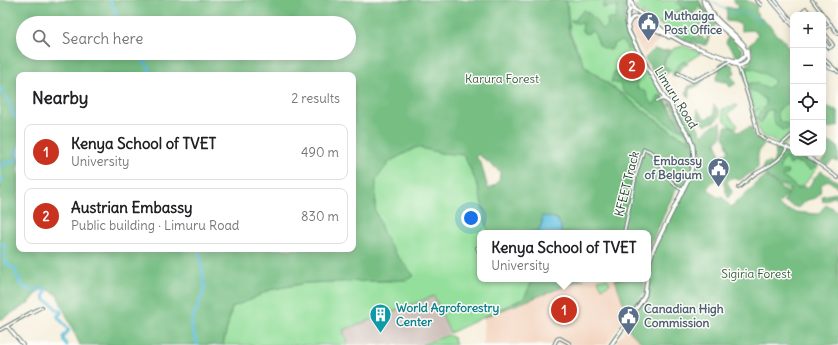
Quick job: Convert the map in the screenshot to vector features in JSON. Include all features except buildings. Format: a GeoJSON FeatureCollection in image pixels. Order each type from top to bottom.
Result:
{"type":"FeatureCollection","features":[{"type":"Feature","properties":{"kind":"main road"},"geometry":{"type":"LineString","coordinates":[[628,27],[629,22],[636,14],[630,0]]}},
{"type":"Feature","properties":{"kind":"main road","name":"Limuru Road"},"geometry":{"type":"LineString","coordinates":[[630,0],[627,20],[631,37],[666,100],[670,104],[689,136],[693,146],[694,160],[689,178],[653,250],[651,257]]}},
{"type":"Feature","properties":{"kind":"main road"},"geometry":{"type":"LineString","coordinates":[[635,10],[629,12],[630,16],[642,18],[654,28],[676,40],[739,64],[746,63],[748,59],[746,47],[713,15],[705,0]]}},
{"type":"Feature","properties":{"kind":"main road"},"geometry":{"type":"LineString","coordinates":[[635,10],[684,43],[732,60],[739,64]]}},
{"type":"Feature","properties":{"kind":"main road"},"geometry":{"type":"LineString","coordinates":[[610,345],[641,302],[645,295],[647,282]]}},
{"type":"Feature","properties":{"kind":"street"},"geometry":{"type":"LineString","coordinates":[[756,0],[761,5]]}},
{"type":"Feature","properties":{"kind":"street"},"geometry":{"type":"LineString","coordinates":[[771,0],[790,22]]}},
{"type":"Feature","properties":{"kind":"street"},"geometry":{"type":"LineString","coordinates":[[775,0],[790,18]]}},
{"type":"Feature","properties":{"kind":"street"},"geometry":{"type":"LineString","coordinates":[[812,0],[838,34]]}},
{"type":"Feature","properties":{"kind":"street"},"geometry":{"type":"LineString","coordinates":[[826,27],[830,24]]}},
{"type":"Feature","properties":{"kind":"street"},"geometry":{"type":"LineString","coordinates":[[826,34],[833,45],[829,48],[826,44]]}},
{"type":"Feature","properties":{"kind":"street"},"geometry":{"type":"LineString","coordinates":[[678,73],[693,81],[730,61]]}},
{"type":"Feature","properties":{"kind":"street"},"geometry":{"type":"LineString","coordinates":[[826,61],[837,71]]}},
{"type":"Feature","properties":{"kind":"street"},"geometry":{"type":"LineString","coordinates":[[739,64],[758,134],[765,139],[790,149]]}},
{"type":"Feature","properties":{"kind":"street"},"geometry":{"type":"LineString","coordinates":[[826,66],[837,71]]}},
{"type":"Feature","properties":{"kind":"street"},"geometry":{"type":"LineString","coordinates":[[657,101],[662,99],[666,100]]}},
{"type":"Feature","properties":{"kind":"street"},"geometry":{"type":"LineString","coordinates":[[781,145],[790,137]]}},
{"type":"Feature","properties":{"kind":"street"},"geometry":{"type":"LineString","coordinates":[[738,188],[757,173],[774,163],[781,157],[787,148]]}},
{"type":"Feature","properties":{"kind":"street","name":"KFEET Track"},"geometry":{"type":"LineString","coordinates":[[625,230],[636,175],[644,149],[652,152],[668,177],[676,186],[683,190]]}},
{"type":"Feature","properties":{"kind":"street"},"geometry":{"type":"LineString","coordinates":[[806,156],[838,178]]}},
{"type":"Feature","properties":{"kind":"street"},"geometry":{"type":"LineString","coordinates":[[0,330],[42,307]]}},
{"type":"Feature","properties":{"kind":"street"},"geometry":{"type":"LineString","coordinates":[[8,326],[23,345]]}},
{"type":"Feature","properties":{"kind":"street"},"geometry":{"type":"LineString","coordinates":[[554,345],[557,339],[560,338],[565,340],[570,345]]}},
{"type":"Feature","properties":{"kind":"shaded area"},"geometry":{"type":"Polygon","coordinates":[[[638,18],[663,36],[644,55],[631,32],[631,21],[638,18]]]}},
{"type":"Feature","properties":{"kind":"shaded area"},"geometry":{"type":"Polygon","coordinates":[[[576,282],[616,282],[628,313],[606,345],[483,345],[484,317],[576,282]]]}},
{"type":"Feature","properties":{"kind":"shaded area"},"geometry":{"type":"Polygon","coordinates":[[[435,296],[450,333],[419,345],[348,345],[343,330],[435,296]]]}},
{"type":"Feature","properties":{"kind":"shaded area","name":"Canadian High Commission"},"geometry":{"type":"Polygon","coordinates":[[[626,328],[643,344],[643,345],[615,345],[626,328]]]}},
{"type":"Feature","properties":{"kind":"green space","name":"Karura Forest"},"geometry":{"type":"Polygon","coordinates":[[[0,0],[566,0],[569,33],[585,67],[673,133],[691,142],[668,99],[677,108],[690,113],[702,135],[709,128],[721,122],[722,136],[716,142],[723,164],[723,172],[707,188],[717,197],[722,197],[731,207],[765,176],[788,193],[778,205],[782,208],[797,212],[818,214],[826,205],[838,212],[838,345],[645,345],[631,332],[628,327],[628,323],[631,315],[645,295],[648,282],[651,282],[651,256],[684,187],[675,190],[651,244],[651,230],[561,230],[558,220],[555,218],[542,216],[542,223],[538,230],[487,230],[478,186],[464,155],[441,153],[417,147],[390,161],[376,180],[375,210],[384,235],[395,253],[414,276],[406,280],[306,283],[269,290],[232,307],[223,345],[80,345],[57,295],[49,290],[40,290],[29,303],[0,320],[0,0]],[[478,154],[476,157],[481,163],[488,189],[497,183],[500,172],[478,154]]]}},
{"type":"Feature","properties":{"kind":"green space"},"geometry":{"type":"Polygon","coordinates":[[[567,0],[626,0],[626,25],[641,61],[690,141],[673,132],[585,66],[570,33],[567,0]]]}},
{"type":"Feature","properties":{"kind":"green space"},"geometry":{"type":"Polygon","coordinates":[[[607,0],[625,0],[624,25],[633,49],[627,50],[626,45],[621,41],[614,44],[611,50],[602,47],[592,31],[586,34],[582,31],[583,23],[574,23],[570,20],[576,20],[584,10],[592,16],[602,30],[608,26],[607,19],[615,19],[617,12],[617,6],[603,8],[603,4],[607,0]]]}},
{"type":"Feature","properties":{"kind":"green space"},"geometry":{"type":"Polygon","coordinates":[[[646,0],[674,0],[682,8],[658,24],[634,7],[646,0]]]}},
{"type":"Feature","properties":{"kind":"green space"},"geometry":{"type":"Polygon","coordinates":[[[676,0],[699,0],[702,5],[694,13],[683,8],[676,0]]]}},
{"type":"Feature","properties":{"kind":"green space"},"geometry":{"type":"Polygon","coordinates":[[[733,0],[746,0],[757,5],[756,11],[758,16],[772,28],[776,35],[783,40],[790,51],[790,103],[785,104],[777,112],[780,122],[788,124],[790,129],[782,130],[779,128],[773,119],[773,110],[767,110],[761,123],[756,118],[766,105],[766,100],[756,92],[749,91],[749,83],[756,83],[768,89],[775,81],[763,73],[749,68],[746,74],[743,68],[750,62],[753,52],[749,45],[754,41],[758,34],[752,30],[741,31],[741,25],[735,22],[726,21],[726,7],[735,9],[739,7],[733,0]]]}},
{"type":"Feature","properties":{"kind":"green space"},"geometry":{"type":"Polygon","coordinates":[[[703,6],[714,18],[716,25],[711,32],[706,45],[692,42],[688,43],[684,39],[686,35],[691,38],[697,38],[700,34],[704,40],[707,40],[708,28],[711,21],[706,18],[704,11],[700,10],[703,6]]]}},
{"type":"Feature","properties":{"kind":"green space"},"geometry":{"type":"Polygon","coordinates":[[[683,9],[702,20],[692,44],[671,33],[659,24],[683,9]]]}},
{"type":"Feature","properties":{"kind":"green space"},"geometry":{"type":"Polygon","coordinates":[[[728,37],[741,48],[743,54],[737,58],[726,43],[728,37]]]}},
{"type":"Feature","properties":{"kind":"green space"},"geometry":{"type":"Polygon","coordinates":[[[683,46],[701,53],[681,66],[675,74],[664,65],[666,58],[673,49],[683,46]]]}},
{"type":"Feature","properties":{"kind":"green space"},"geometry":{"type":"Polygon","coordinates":[[[654,49],[661,51],[670,50],[663,65],[671,71],[659,78],[653,72],[645,58],[654,49]]]}},
{"type":"Feature","properties":{"kind":"green space"},"geometry":{"type":"Polygon","coordinates":[[[766,59],[790,86],[790,139],[783,146],[760,134],[754,113],[760,107],[754,112],[743,70],[766,59]]]}},
{"type":"Feature","properties":{"kind":"green space"},"geometry":{"type":"Polygon","coordinates":[[[684,61],[688,64],[683,66],[675,76],[672,75],[674,70],[684,61]]]}},
{"type":"Feature","properties":{"kind":"green space"},"geometry":{"type":"Polygon","coordinates":[[[724,62],[732,65],[735,73],[730,74],[736,83],[730,87],[727,81],[724,82],[716,80],[720,64],[724,62]]]}},
{"type":"Feature","properties":{"kind":"green space"},"geometry":{"type":"Polygon","coordinates":[[[620,68],[624,78],[635,76],[638,81],[637,88],[646,92],[648,99],[654,105],[657,96],[662,96],[684,131],[668,124],[635,99],[624,93],[620,84],[611,82],[614,72],[620,68]]]}},
{"type":"Feature","properties":{"kind":"green space"},"geometry":{"type":"Polygon","coordinates":[[[697,77],[704,80],[698,86],[689,89],[689,97],[686,92],[689,86],[696,84],[697,77]]]}},
{"type":"Feature","properties":{"kind":"green space"},"geometry":{"type":"Polygon","coordinates":[[[714,105],[719,111],[720,116],[715,121],[706,125],[699,121],[697,109],[705,119],[714,115],[714,105]]]}},
{"type":"Feature","properties":{"kind":"green space"},"geometry":{"type":"Polygon","coordinates":[[[734,105],[738,106],[733,111],[731,110],[728,114],[738,126],[736,128],[726,122],[723,117],[722,109],[734,105]]]}},
{"type":"Feature","properties":{"kind":"green space"},"geometry":{"type":"Polygon","coordinates":[[[826,106],[838,111],[838,126],[827,129],[826,106]]]}},
{"type":"Feature","properties":{"kind":"green space"},"geometry":{"type":"Polygon","coordinates":[[[732,126],[738,132],[751,127],[754,137],[765,143],[759,152],[758,168],[740,180],[731,178],[727,182],[732,192],[728,198],[723,182],[728,171],[722,155],[729,152],[724,136],[725,127],[732,126]]]}},
{"type":"Feature","properties":{"kind":"green space"},"geometry":{"type":"Polygon","coordinates":[[[826,140],[838,147],[838,162],[833,160],[827,165],[821,161],[828,156],[826,154],[826,140]]]}},
{"type":"Feature","properties":{"kind":"green space"},"geometry":{"type":"Polygon","coordinates":[[[417,147],[441,153],[464,155],[478,186],[482,202],[503,177],[580,230],[477,230],[477,282],[551,282],[524,298],[450,333],[434,296],[343,330],[348,345],[223,345],[232,307],[269,290],[306,283],[392,281],[414,276],[395,253],[384,235],[375,210],[376,179],[390,161],[417,147]]]}},
{"type":"Feature","properties":{"kind":"green space"},"geometry":{"type":"Polygon","coordinates":[[[776,148],[790,152],[790,156],[799,156],[817,164],[816,167],[810,170],[800,163],[794,162],[790,165],[786,159],[783,160],[780,169],[782,171],[788,171],[787,175],[782,175],[783,178],[787,179],[798,189],[801,187],[809,187],[814,178],[821,171],[838,182],[838,188],[828,180],[821,185],[820,193],[816,198],[807,200],[799,208],[784,201],[789,193],[790,187],[786,185],[779,185],[764,174],[763,171],[764,164],[769,162],[770,164],[773,163],[776,153],[776,148]]]}},
{"type":"Feature","properties":{"kind":"green space"},"geometry":{"type":"Polygon","coordinates":[[[788,150],[790,151],[790,156],[805,157],[818,167],[804,185],[790,189],[789,191],[764,172],[780,160],[788,150]]]}},
{"type":"Feature","properties":{"kind":"green space"},"geometry":{"type":"Polygon","coordinates":[[[838,192],[838,197],[832,197],[823,202],[822,196],[838,192]]]}},
{"type":"Feature","properties":{"kind":"green space"},"geometry":{"type":"Polygon","coordinates":[[[532,282],[576,282],[484,317],[524,298],[532,282]]]}},
{"type":"Feature","properties":{"kind":"green space"},"geometry":{"type":"Polygon","coordinates":[[[599,282],[609,282],[610,284],[602,288],[599,282]]]}},
{"type":"Feature","properties":{"kind":"green space"},"geometry":{"type":"Polygon","coordinates":[[[616,282],[645,282],[644,292],[629,316],[616,282]]]}},
{"type":"Feature","properties":{"kind":"green space"},"geometry":{"type":"Polygon","coordinates":[[[448,335],[453,337],[456,345],[421,345],[448,335]]]}},
{"type":"Feature","properties":{"kind":"water"},"geometry":{"type":"Polygon","coordinates":[[[542,216],[555,218],[561,226],[561,230],[538,230],[542,223],[542,216]]]}},
{"type":"Feature","properties":{"kind":"waterway"},"geometry":{"type":"LineString","coordinates":[[110,0],[117,16]]}},
{"type":"Feature","properties":{"kind":"waterway"},"geometry":{"type":"LineString","coordinates":[[706,0],[727,11],[747,13],[764,23]]}},
{"type":"Feature","properties":{"kind":"waterway"},"geometry":{"type":"LineString","coordinates":[[142,60],[148,66],[150,72]]}},
{"type":"Feature","properties":{"kind":"waterway"},"geometry":{"type":"LineString","coordinates":[[0,88],[8,100],[13,114],[16,118]]}},
{"type":"Feature","properties":{"kind":"waterway"},"geometry":{"type":"LineString","coordinates":[[0,166],[7,162],[14,162],[16,160]]}},
{"type":"Feature","properties":{"kind":"waterway"},"geometry":{"type":"LineString","coordinates":[[0,177],[2,178],[2,182],[0,184]]}},
{"type":"Feature","properties":{"kind":"waterway"},"geometry":{"type":"LineString","coordinates":[[0,243],[4,245],[6,250],[3,256],[7,264],[16,270],[16,275],[21,280],[19,283],[30,290],[46,289],[44,295],[45,300],[52,304],[57,310],[61,311],[58,317],[69,330],[63,337],[67,345]]}},
{"type":"Feature","properties":{"kind":"waterway"},"geometry":{"type":"LineString","coordinates":[[198,345],[192,329],[192,320],[205,289],[199,252]]}},
{"type":"Feature","properties":{"kind":"place","name":"Muthaiga Post Office"},"geometry":{"type":"Point","coordinates":[649,42]}},
{"type":"Feature","properties":{"kind":"place","name":"Austrian Embassy"},"geometry":{"type":"Point","coordinates":[632,66]}},
{"type":"Feature","properties":{"kind":"place","name":"Embassy of Belgium"},"geometry":{"type":"Point","coordinates":[718,188]}},
{"type":"Feature","properties":{"kind":"place","name":"Kenya School of TVET"},"geometry":{"type":"Point","coordinates":[564,310]}},
{"type":"Feature","properties":{"kind":"place","name":"World Agroforestry Center"},"geometry":{"type":"Point","coordinates":[381,334]}},
{"type":"Feature","properties":{"kind":"place","name":"Canadian High Commission"},"geometry":{"type":"Point","coordinates":[628,336]}},
{"type":"Feature","properties":{"kind":"park label","name":"Sigiria Forest"},"geometry":{"type":"Point","coordinates":[756,274]}}]}
